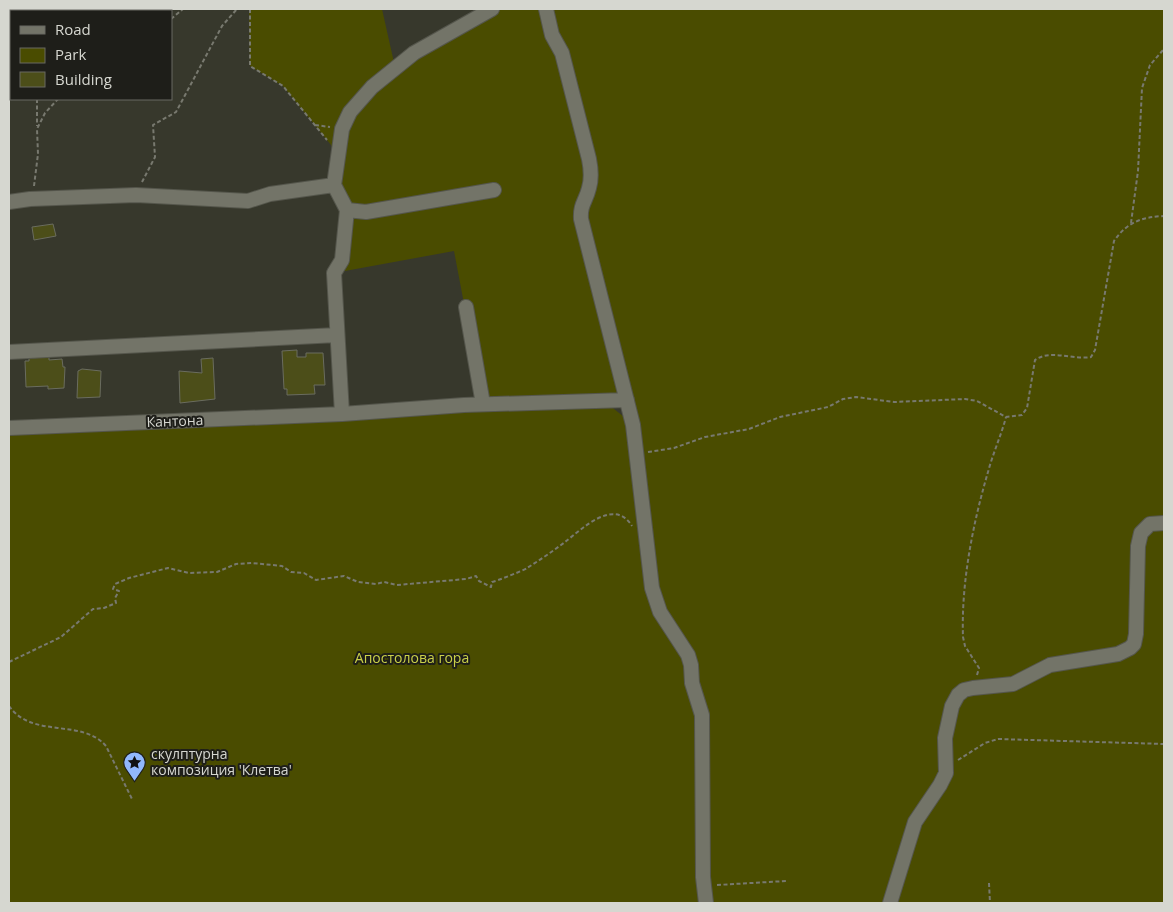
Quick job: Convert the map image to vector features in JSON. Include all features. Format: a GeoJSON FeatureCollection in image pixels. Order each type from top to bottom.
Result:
{"type":"FeatureCollection","features":[{"type":"Feature","properties":{"kind":"street"},"geometry":{"type":"LineString","coordinates":[[342,414],[334,272],[342,260],[347,210],[334,185],[345,119],[372,87],[414,53],[492,9]]}},
{"type":"Feature","properties":{"kind":"street"},"geometry":{"type":"LineString","coordinates":[[546,9],[552,35],[562,53],[590,159],[591,176],[589,190],[580,206],[581,220],[627,400],[638,454],[646,541],[655,601],[688,655],[691,665],[692,682],[702,715],[703,877],[706,903]]}},
{"type":"Feature","properties":{"kind":"street"},"geometry":{"type":"LineString","coordinates":[[9,202],[30,199],[136,195],[248,201],[270,194],[334,185]]}},
{"type":"Feature","properties":{"kind":"street"},"geometry":{"type":"LineString","coordinates":[[347,210],[366,212],[435,201],[454,195],[494,190]]}},
{"type":"Feature","properties":{"kind":"street"},"geometry":{"type":"LineString","coordinates":[[466,307],[483,404]]}},
{"type":"Feature","properties":{"kind":"street"},"geometry":{"type":"LineString","coordinates":[[9,352],[337,335]]}},
{"type":"Feature","properties":{"kind":"street","name":"Кантона"},"geometry":{"type":"LineString","coordinates":[[9,428],[342,414],[483,404],[627,400]]}},
{"type":"Feature","properties":{"kind":"street"},"geometry":{"type":"LineString","coordinates":[[890,903],[916,822],[940,785],[946,769],[945,738],[952,706],[958,695],[964,690],[973,688],[1013,684],[1050,665],[1105,656],[1130,648],[1134,644],[1136,634],[1138,546],[1141,533],[1150,524],[1164,523]]}},
{"type":"Feature","properties":{"kind":"path"},"geometry":{"type":"LineString","coordinates":[[172,18],[183,9]]}},
{"type":"Feature","properties":{"kind":"path"},"geometry":{"type":"LineString","coordinates":[[136,195],[155,157],[153,125],[176,112],[222,26],[237,9]]}},
{"type":"Feature","properties":{"kind":"path"},"geometry":{"type":"LineString","coordinates":[[250,9],[250,66],[283,86],[331,145],[339,162]]}},
{"type":"Feature","properties":{"kind":"path"},"geometry":{"type":"LineString","coordinates":[[1131,223],[1138,171],[1142,88],[1150,65],[1164,49]]}},
{"type":"Feature","properties":{"kind":"path"},"geometry":{"type":"LineString","coordinates":[[30,199],[36,176],[37,100]]}},
{"type":"Feature","properties":{"kind":"path"},"geometry":{"type":"LineString","coordinates":[[37,129],[45,113],[57,100]]}},
{"type":"Feature","properties":{"kind":"path"},"geometry":{"type":"LineString","coordinates":[[638,454],[674,448],[705,437],[749,429],[780,417],[828,407],[843,400],[856,397],[894,402],[965,399],[977,401],[1006,418],[1022,415],[1027,408],[1035,360],[1047,355],[1091,357],[1095,350],[1114,241],[1121,231],[1131,223],[1164,216]]}},
{"type":"Feature","properties":{"kind":"path"},"geometry":{"type":"LineString","coordinates":[[973,688],[979,668],[963,637],[967,578],[974,534],[988,471],[1006,418]]}},
{"type":"Feature","properties":{"kind":"path"},"geometry":{"type":"LineString","coordinates":[[9,662],[61,637],[93,609],[104,608],[116,602],[114,598],[119,591],[113,589],[115,584],[129,578],[168,568],[189,573],[217,572],[236,564],[261,563],[304,573],[316,580],[344,576],[358,582],[376,584],[384,582],[397,585],[466,579],[476,576],[479,581],[491,587],[492,582],[528,568],[585,525],[603,516],[615,514],[626,518],[646,541]]}},
{"type":"Feature","properties":{"kind":"path"},"geometry":{"type":"LineString","coordinates":[[9,706],[12,711],[41,727],[84,732],[100,739],[106,746],[132,799]]}},
{"type":"Feature","properties":{"kind":"path"},"geometry":{"type":"LineString","coordinates":[[946,769],[968,752],[998,739],[1164,744]]}},
{"type":"Feature","properties":{"kind":"path"},"geometry":{"type":"LineString","coordinates":[[703,877],[712,885],[786,881]]}},
{"type":"Feature","properties":{"kind":"path"},"geometry":{"type":"LineString","coordinates":[[989,883],[990,903]]}},
{"type":"Feature","properties":{"kind":"green space"},"geometry":{"type":"Polygon","coordinates":[[[42,9],[169,9],[168,10],[42,9]]]}},
{"type":"Feature","properties":{"kind":"green space","name":"Апостолова гора"},"geometry":{"type":"Polygon","coordinates":[[[249,9],[382,9],[395,67],[492,9],[1164,9],[1164,903],[9,903],[9,429],[609,405],[633,424],[627,400],[483,404],[454,251],[334,273],[347,210],[334,185],[339,162],[331,145],[283,86],[250,66],[249,9]]]}},
{"type":"Feature","properties":{"kind":"building"},"geometry":{"type":"Polygon","coordinates":[[[53,224],[56,236],[34,240],[32,227],[53,224]]]}},
{"type":"Feature","properties":{"kind":"building"},"geometry":{"type":"Polygon","coordinates":[[[297,350],[297,357],[306,357],[306,353],[323,353],[325,385],[314,385],[315,394],[287,395],[287,389],[284,389],[282,351],[297,350]]]}},
{"type":"Feature","properties":{"kind":"building"},"geometry":{"type":"Polygon","coordinates":[[[49,357],[49,360],[62,359],[63,367],[65,367],[64,388],[48,389],[48,386],[26,387],[25,361],[29,361],[29,358],[49,357]]]}},
{"type":"Feature","properties":{"kind":"building"},"geometry":{"type":"Polygon","coordinates":[[[213,358],[215,399],[180,403],[179,371],[202,373],[201,359],[213,358]]]}},
{"type":"Feature","properties":{"kind":"building"},"geometry":{"type":"Polygon","coordinates":[[[82,369],[101,371],[100,397],[77,398],[78,371],[82,369]]]}},
{"type":"Feature","properties":{"kind":"place","name":"скулптурна композиция 'Клетва'"},"geometry":{"type":"Point","coordinates":[135,781]}}]}
